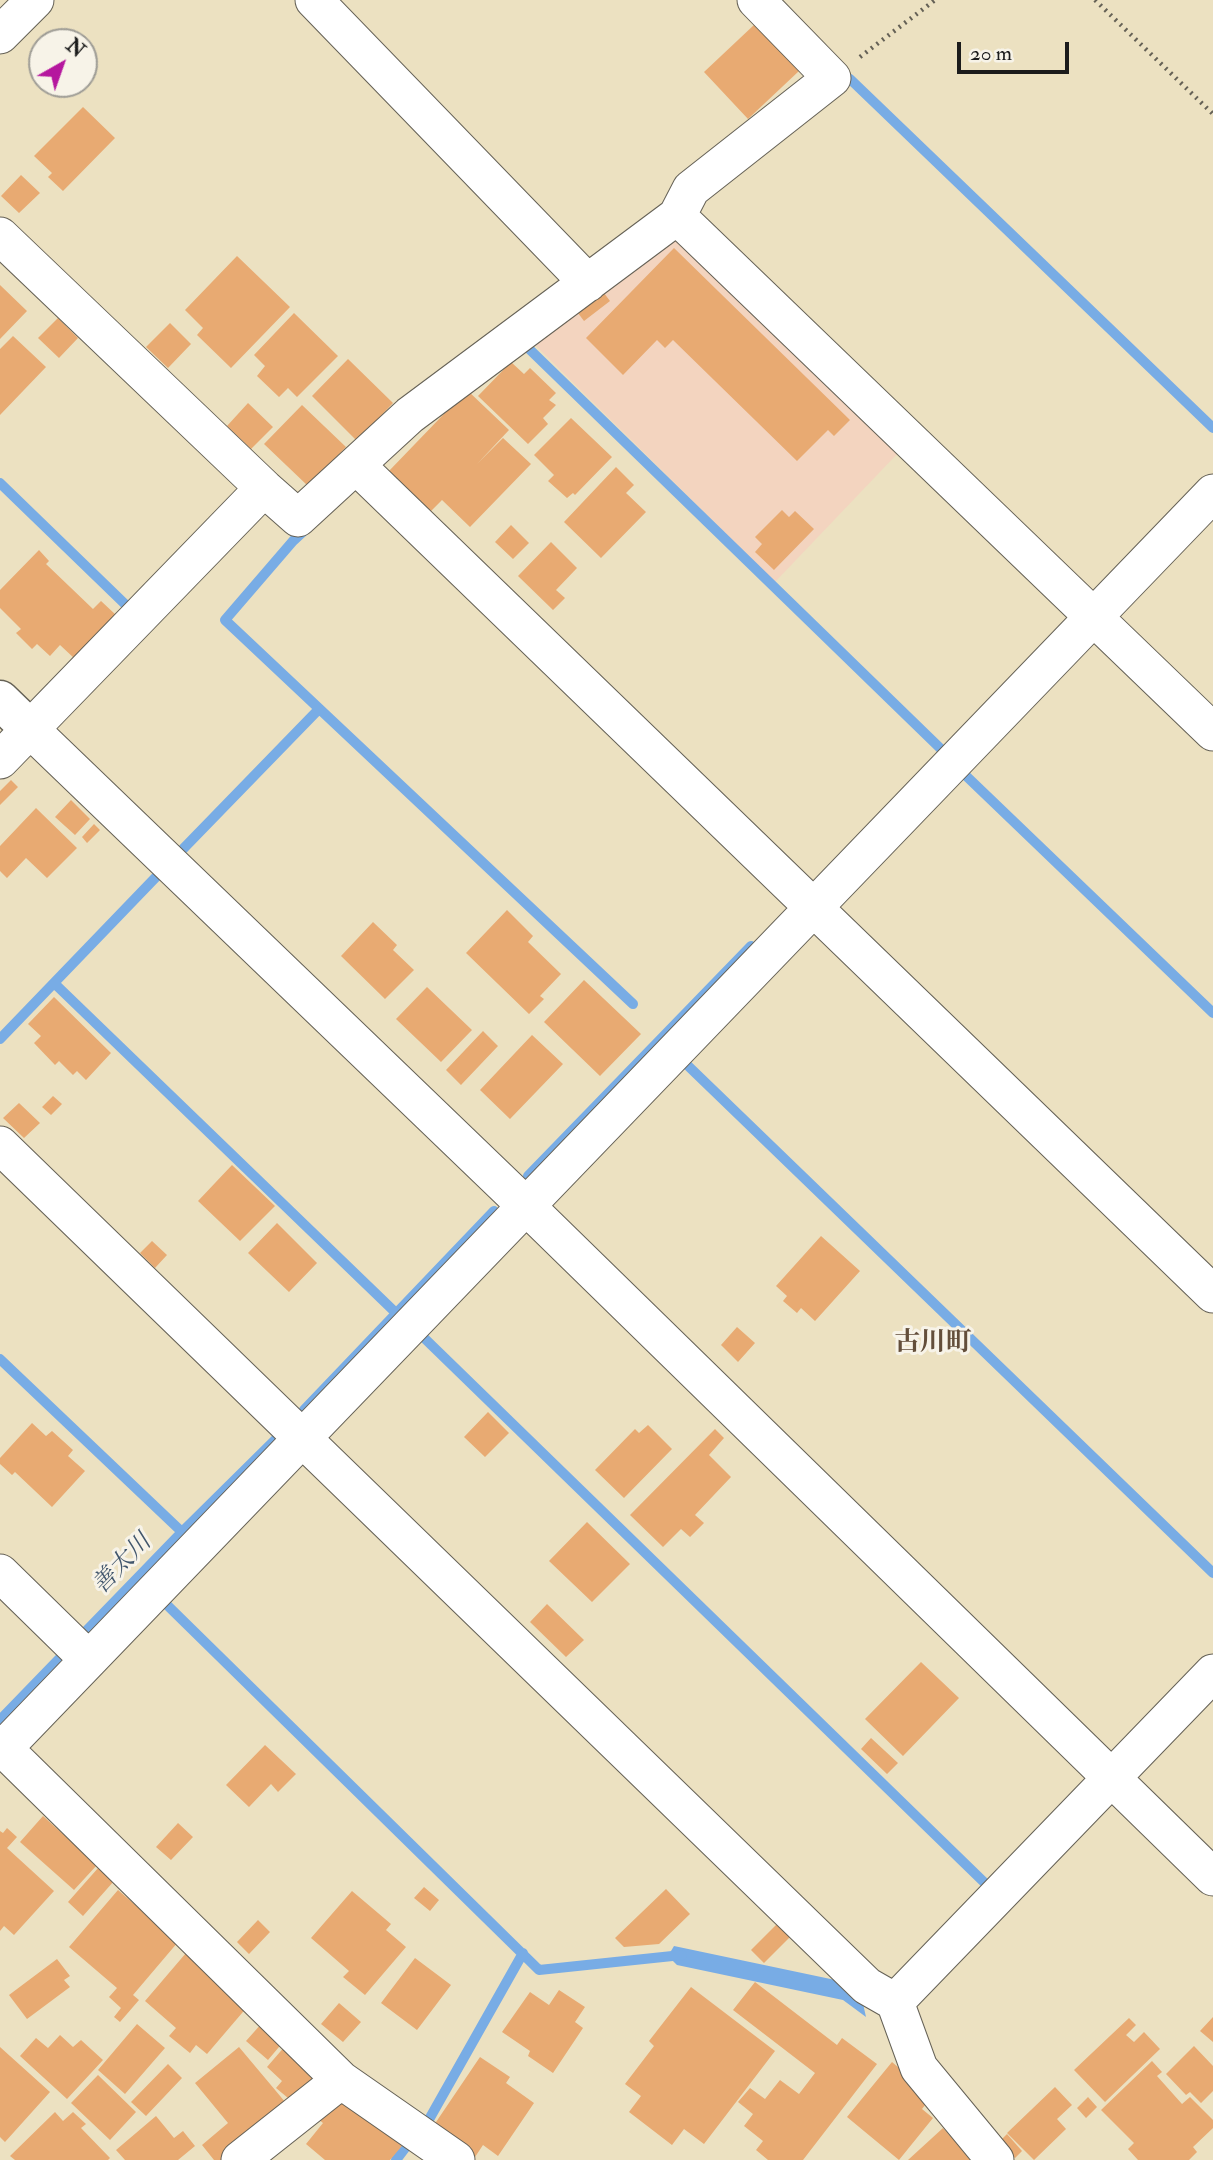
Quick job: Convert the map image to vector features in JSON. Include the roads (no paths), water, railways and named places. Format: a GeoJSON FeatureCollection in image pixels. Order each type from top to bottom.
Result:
{"type":"FeatureCollection","features":[{"type":"Feature","properties":{"kind":"street"},"geometry":{"type":"LineString","coordinates":[[0,35],[35,0]]}},
{"type":"Feature","properties":{"kind":"street"},"geometry":{"type":"LineString","coordinates":[[314,0],[587,282]]}},
{"type":"Feature","properties":{"kind":"street"},"geometry":{"type":"LineString","coordinates":[[0,236],[298,518],[410,415],[677,216],[691,189],[832,78],[756,0]]}},
{"type":"Feature","properties":{"kind":"street"},"geometry":{"type":"LineString","coordinates":[[677,216],[1213,732]]}},
{"type":"Feature","properties":{"kind":"street"},"geometry":{"type":"LineString","coordinates":[[356,466],[1213,1294]]}},
{"type":"Feature","properties":{"kind":"street"},"geometry":{"type":"LineString","coordinates":[[0,760],[264,488]]}},
{"type":"Feature","properties":{"kind":"street"},"geometry":{"type":"LineString","coordinates":[[456,2160],[341,2080],[1,1750],[1213,493]]}},
{"type":"Feature","properties":{"kind":"street"},"geometry":{"type":"LineString","coordinates":[[0,700],[526,1206],[1213,1877]]}},
{"type":"Feature","properties":{"kind":"street"},"geometry":{"type":"LineString","coordinates":[[0,1145],[867,1986],[895,2002],[919,2068],[995,2160]]}},
{"type":"Feature","properties":{"kind":"street"},"geometry":{"type":"LineString","coordinates":[[0,1573],[88,1659]]}},
{"type":"Feature","properties":{"kind":"street"},"geometry":{"type":"LineString","coordinates":[[895,2002],[1213,1673]]}},
{"type":"Feature","properties":{"kind":"street"},"geometry":{"type":"LineString","coordinates":[[240,2160],[341,2080]]}},
{"type":"Feature","properties":{"kind":"water"},"geometry":{"type":"Polygon","coordinates":[[[674,1946],[840,1981],[862,1999],[866,2017],[843,2000],[677,1965],[668,1956],[674,1946]]]}},
{"type":"Feature","properties":{"kind":"waterway"},"geometry":{"type":"LineString","coordinates":[[841,87],[850,79],[1213,428]]}},
{"type":"Feature","properties":{"kind":"waterway"},"geometry":{"type":"LineString","coordinates":[[518,346],[523,343],[942,750]]}},
{"type":"Feature","properties":{"kind":"waterway"},"geometry":{"type":"LineString","coordinates":[[0,483],[128,607]]}},
{"type":"Feature","properties":{"kind":"waterway"},"geometry":{"type":"LineString","coordinates":[[307,528],[225,620],[633,1004]]}},
{"type":"Feature","properties":{"kind":"waterway"},"geometry":{"type":"LineString","coordinates":[[183,849],[319,709]]}},
{"type":"Feature","properties":{"kind":"waterway"},"geometry":{"type":"LineString","coordinates":[[961,771],[1213,1013]]}},
{"type":"Feature","properties":{"kind":"waterway"},"geometry":{"type":"LineString","coordinates":[[0,1039],[156,877]]}},
{"type":"Feature","properties":{"kind":"waterway"},"geometry":{"type":"LineString","coordinates":[[528,1176],[751,946]]}},
{"type":"Feature","properties":{"kind":"waterway"},"geometry":{"type":"LineString","coordinates":[[54,983],[396,1313]]}},
{"type":"Feature","properties":{"kind":"waterway"},"geometry":{"type":"LineString","coordinates":[[682,1060],[1213,1573]]}},
{"type":"Feature","properties":{"kind":"waterway"},"geometry":{"type":"LineString","coordinates":[[304,1410],[494,1211]]}},
{"type":"Feature","properties":{"kind":"waterway"},"geometry":{"type":"LineString","coordinates":[[418,1332],[990,1888]]}},
{"type":"Feature","properties":{"kind":"waterway"},"geometry":{"type":"LineString","coordinates":[[0,1359],[182,1532]]}},
{"type":"Feature","properties":{"kind":"waterway","name":"善太川"},"geometry":{"type":"LineString","coordinates":[[0,1720],[277,1438]]}},
{"type":"Feature","properties":{"kind":"waterway"},"geometry":{"type":"LineString","coordinates":[[165,1603],[539,1970],[682,1955]]}},
{"type":"Feature","properties":{"kind":"waterway"},"geometry":{"type":"LineString","coordinates":[[427,2123],[523,1953]]}},
{"type":"Feature","properties":{"kind":"waterway"},"geometry":{"type":"LineString","coordinates":[[396,2160],[412,2139]]}},
{"type":"Feature","properties":{"kind":"district","name":"古川町"},"geometry":{"type":"Point","coordinates":[933,1344]}}]}
